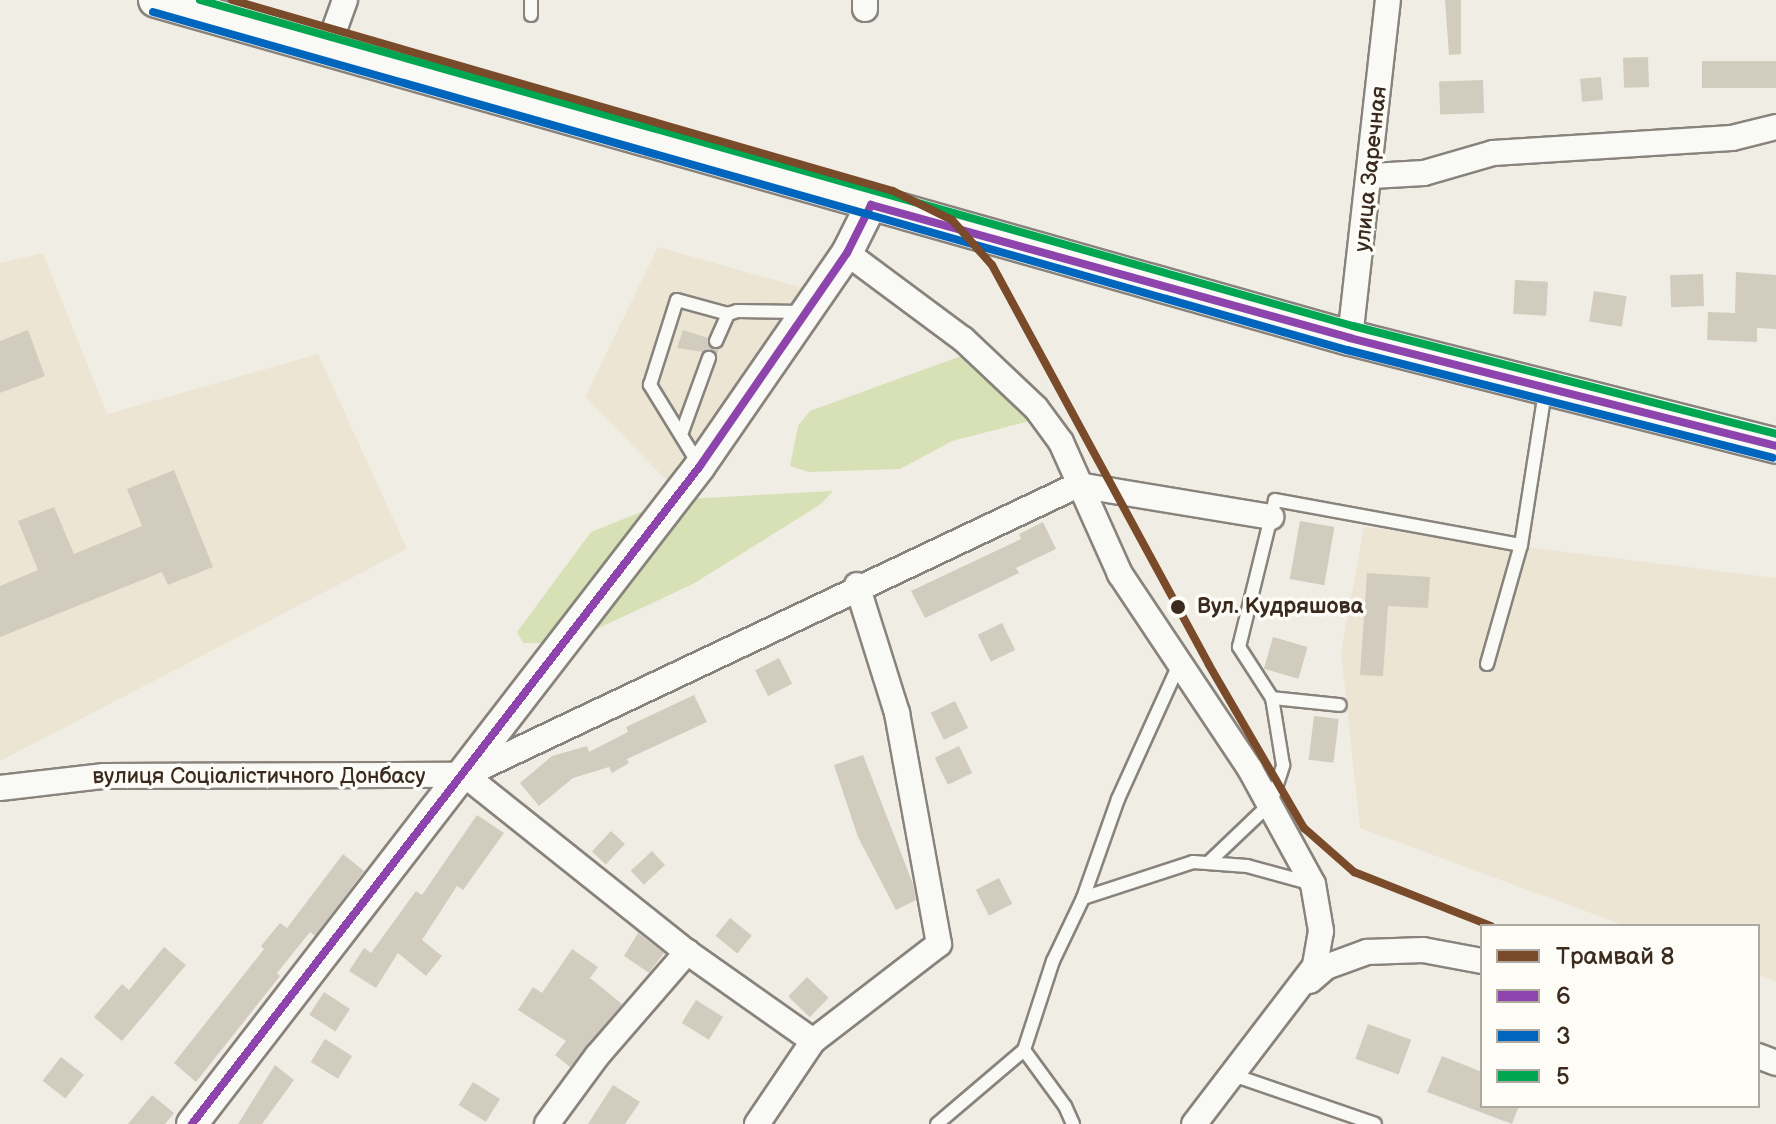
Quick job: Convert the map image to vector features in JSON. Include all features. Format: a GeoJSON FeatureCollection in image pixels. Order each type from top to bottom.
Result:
{"type":"FeatureCollection","features":[{"type":"Feature","properties":{"kind":"main road"},"geometry":{"type":"LineString","coordinates":[[156,0],[871,205],[1350,338],[1546,384],[1776,446]]}},
{"type":"Feature","properties":{"kind":"street"},"geometry":{"type":"LineString","coordinates":[[327,50],[345,0]]}},
{"type":"Feature","properties":{"kind":"street","name":"улица Заречная"},"geometry":{"type":"LineString","coordinates":[[1350,338],[1372,176],[1388,0]]}},
{"type":"Feature","properties":{"kind":"street"},"geometry":{"type":"LineString","coordinates":[[1372,176],[1424,173],[1493,153],[1732,138],[1776,127]]}},
{"type":"Feature","properties":{"kind":"street"},"geometry":{"type":"LineString","coordinates":[[192,1124],[465,775],[700,466],[847,253],[871,205]]}},
{"type":"Feature","properties":{"kind":"street"},"geometry":{"type":"LineString","coordinates":[[847,253],[963,339],[1036,408],[1061,442],[1120,574],[1178,667],[1271,803],[1311,884],[1321,949],[1301,988],[1194,1124]]}},
{"type":"Feature","properties":{"kind":"street"},"geometry":{"type":"LineString","coordinates":[[465,775],[857,585],[1078,485],[1271,517]]}},
{"type":"Feature","properties":{"kind":"street"},"geometry":{"type":"LineString","coordinates":[[757,1124],[813,1041],[939,944],[897,713],[857,585]]}},
{"type":"Feature","properties":{"kind":"street"},"geometry":{"type":"LineString","coordinates":[[465,775],[687,952],[813,1041]]}},
{"type":"Feature","properties":{"kind":"street","name":"вулиця Соціалістичного Донбасу"},"geometry":{"type":"LineString","coordinates":[[0,788],[104,776],[465,775]]}},
{"type":"Feature","properties":{"kind":"street"},"geometry":{"type":"LineString","coordinates":[[1301,988],[1326,967],[1367,952],[1423,950],[1480,961]]}},
{"type":"Feature","properties":{"kind":"street"},"geometry":{"type":"LineString","coordinates":[[547,1124],[597,1056],[687,952]]}},
{"type":"Feature","properties":{"kind":"lane"},"geometry":{"type":"LineString","coordinates":[[531,0],[531,15]]}},
{"type":"Feature","properties":{"kind":"lane"},"geometry":{"type":"LineString","coordinates":[[700,466],[682,432],[650,385],[677,300],[728,314],[747,308],[784,314],[809,310]]}},
{"type":"Feature","properties":{"kind":"lane"},"geometry":{"type":"LineString","coordinates":[[716,341],[728,314]]}},
{"type":"Feature","properties":{"kind":"lane"},"geometry":{"type":"LineString","coordinates":[[682,432],[709,358]]}},
{"type":"Feature","properties":{"kind":"lane"},"geometry":{"type":"LineString","coordinates":[[1487,664],[1521,545],[1546,384]]}},
{"type":"Feature","properties":{"kind":"lane"},"geometry":{"type":"LineString","coordinates":[[1209,862],[1271,803],[1283,749],[1272,698],[1239,647],[1275,500],[1521,545]]}},
{"type":"Feature","properties":{"kind":"lane"},"geometry":{"type":"LineString","coordinates":[[937,1124],[1024,1050],[1053,961],[1083,898],[1118,799],[1178,667]]}},
{"type":"Feature","properties":{"kind":"lane"},"geometry":{"type":"LineString","coordinates":[[1272,698],[1340,705]]}},
{"type":"Feature","properties":{"kind":"lane"},"geometry":{"type":"LineString","coordinates":[[1083,898],[1168,868],[1209,862],[1247,866],[1311,884]]}},
{"type":"Feature","properties":{"kind":"lane"},"geometry":{"type":"LineString","coordinates":[[1024,1050],[1073,1124]]}},
{"type":"Feature","properties":{"kind":"lane"},"geometry":{"type":"LineString","coordinates":[[1233,1075],[1375,1124]]}},
{"type":"Feature","properties":{"kind":"shaded area"},"geometry":{"type":"Polygon","coordinates":[[[658,247],[821,293],[679,493],[585,397],[658,247]]]}},
{"type":"Feature","properties":{"kind":"shaded area"},"geometry":{"type":"Polygon","coordinates":[[[43,253],[107,414],[318,354],[407,549],[0,761],[0,263],[43,253]]]}},
{"type":"Feature","properties":{"kind":"shaded area"},"geometry":{"type":"Polygon","coordinates":[[[1364,527],[1776,578],[1776,982],[1760,976],[1760,924],[1621,924],[1360,828],[1341,652],[1364,527]]]}},
{"type":"Feature","properties":{"kind":"green space"},"geometry":{"type":"Polygon","coordinates":[[[964,355],[1030,421],[952,441],[900,469],[809,472],[790,466],[798,426],[810,411],[964,355]]]}},
{"type":"Feature","properties":{"kind":"green space"},"geometry":{"type":"Polygon","coordinates":[[[833,491],[821,504],[693,584],[588,633],[686,499],[833,491]]]}},
{"type":"Feature","properties":{"kind":"green space"},"geometry":{"type":"Polygon","coordinates":[[[651,508],[558,635],[541,643],[523,643],[517,632],[591,532],[651,508]]]}},
{"type":"Feature","properties":{"kind":"building"},"geometry":{"type":"Polygon","coordinates":[[[1445,0],[1461,0],[1461,54],[1449,55],[1445,0]]]}},
{"type":"Feature","properties":{"kind":"building"},"geometry":{"type":"Polygon","coordinates":[[[1648,57],[1649,87],[1624,88],[1623,58],[1648,57]]]}},
{"type":"Feature","properties":{"kind":"building"},"geometry":{"type":"Polygon","coordinates":[[[1702,61],[1776,61],[1776,88],[1702,88],[1702,61]]]}},
{"type":"Feature","properties":{"kind":"building"},"geometry":{"type":"Polygon","coordinates":[[[1601,77],[1603,100],[1582,102],[1580,79],[1601,77]]]}},
{"type":"Feature","properties":{"kind":"building"},"geometry":{"type":"Polygon","coordinates":[[[1483,80],[1484,113],[1440,115],[1439,82],[1483,80]]]}},
{"type":"Feature","properties":{"kind":"building"},"geometry":{"type":"Polygon","coordinates":[[[1736,272],[1776,275],[1776,329],[1757,328],[1757,342],[1707,340],[1708,312],[1735,313],[1736,272]]]}},
{"type":"Feature","properties":{"kind":"building"},"geometry":{"type":"Polygon","coordinates":[[[1703,274],[1704,306],[1671,307],[1670,275],[1703,274]]]}},
{"type":"Feature","properties":{"kind":"building"},"geometry":{"type":"Polygon","coordinates":[[[1515,280],[1548,282],[1546,316],[1513,314],[1515,280]]]}},
{"type":"Feature","properties":{"kind":"building"},"geometry":{"type":"Polygon","coordinates":[[[1594,291],[1627,296],[1622,327],[1589,322],[1594,291]]]}},
{"type":"Feature","properties":{"kind":"building"},"geometry":{"type":"Polygon","coordinates":[[[28,330],[45,376],[0,393],[0,341],[28,330]]]}},
{"type":"Feature","properties":{"kind":"building"},"geometry":{"type":"Polygon","coordinates":[[[683,330],[708,338],[709,347],[719,349],[717,354],[677,348],[683,330]]]}},
{"type":"Feature","properties":{"kind":"building"},"geometry":{"type":"Polygon","coordinates":[[[174,470],[213,567],[168,585],[162,572],[0,637],[0,586],[38,570],[18,521],[54,507],[74,554],[142,526],[127,489],[174,470]]]}},
{"type":"Feature","properties":{"kind":"building"},"geometry":{"type":"Polygon","coordinates":[[[1300,521],[1334,527],[1324,585],[1290,579],[1300,521]]]}},
{"type":"Feature","properties":{"kind":"building"},"geometry":{"type":"Polygon","coordinates":[[[1043,522],[1056,549],[1016,568],[1019,573],[925,618],[911,591],[1021,539],[1019,534],[1043,522]]]}},
{"type":"Feature","properties":{"kind":"building"},"geometry":{"type":"Polygon","coordinates":[[[1367,573],[1430,577],[1428,608],[1388,606],[1383,676],[1360,675],[1367,573]]]}},
{"type":"Feature","properties":{"kind":"building"},"geometry":{"type":"Polygon","coordinates":[[[1002,623],[1015,650],[991,662],[978,635],[1002,623]]]}},
{"type":"Feature","properties":{"kind":"building"},"geometry":{"type":"Polygon","coordinates":[[[1273,637],[1308,647],[1299,679],[1264,669],[1273,637]]]}},
{"type":"Feature","properties":{"kind":"building"},"geometry":{"type":"Polygon","coordinates":[[[779,658],[792,684],[768,696],[755,670],[779,658]]]}},
{"type":"Feature","properties":{"kind":"building"},"geometry":{"type":"Polygon","coordinates":[[[694,695],[707,722],[627,759],[629,763],[612,773],[609,767],[573,778],[539,806],[520,783],[552,756],[587,746],[589,752],[628,732],[626,727],[694,695]]]}},
{"type":"Feature","properties":{"kind":"building"},"geometry":{"type":"Polygon","coordinates":[[[955,701],[968,728],[944,740],[931,713],[955,701]]]}},
{"type":"Feature","properties":{"kind":"building"},"geometry":{"type":"Polygon","coordinates":[[[1314,716],[1339,719],[1333,763],[1309,760],[1314,716]]]}},
{"type":"Feature","properties":{"kind":"building"},"geometry":{"type":"Polygon","coordinates":[[[959,746],[972,773],[948,785],[935,758],[959,746]]]}},
{"type":"Feature","properties":{"kind":"building"},"geometry":{"type":"Polygon","coordinates":[[[863,755],[913,884],[916,900],[896,910],[858,837],[834,765],[863,755]]]}},
{"type":"Feature","properties":{"kind":"building"},"geometry":{"type":"Polygon","coordinates":[[[477,815],[504,833],[463,890],[457,886],[422,940],[442,956],[426,976],[398,953],[376,988],[349,971],[364,948],[371,953],[416,891],[422,895],[477,815]]]}},
{"type":"Feature","properties":{"kind":"building"},"geometry":{"type":"Polygon","coordinates":[[[611,831],[625,844],[606,864],[592,851],[611,831]]]}},
{"type":"Feature","properties":{"kind":"building"},"geometry":{"type":"Polygon","coordinates":[[[652,851],[665,865],[644,885],[631,871],[652,851]]]}},
{"type":"Feature","properties":{"kind":"building"},"geometry":{"type":"Polygon","coordinates":[[[343,854],[364,871],[315,936],[310,932],[277,973],[280,976],[196,1082],[174,1063],[264,949],[261,946],[280,923],[287,928],[343,854]]]}},
{"type":"Feature","properties":{"kind":"building"},"geometry":{"type":"Polygon","coordinates":[[[999,878],[1012,904],[989,916],[976,890],[999,878]]]}},
{"type":"Feature","properties":{"kind":"building"},"geometry":{"type":"Polygon","coordinates":[[[730,918],[752,936],[737,953],[716,936],[730,918]]]}},
{"type":"Feature","properties":{"kind":"building"},"geometry":{"type":"Polygon","coordinates":[[[638,933],[664,953],[649,973],[624,956],[638,933]]]}},
{"type":"Feature","properties":{"kind":"building"},"geometry":{"type":"Polygon","coordinates":[[[164,947],[186,965],[122,1041],[94,1017],[122,984],[129,990],[164,947]]]}},
{"type":"Feature","properties":{"kind":"building"},"geometry":{"type":"Polygon","coordinates":[[[572,949],[598,967],[590,978],[622,1004],[570,1067],[555,1055],[566,1041],[518,1010],[533,987],[542,993],[572,949]]]}},
{"type":"Feature","properties":{"kind":"building"},"geometry":{"type":"Polygon","coordinates":[[[807,977],[829,998],[810,1017],[788,996],[807,977]]]}},
{"type":"Feature","properties":{"kind":"building"},"geometry":{"type":"Polygon","coordinates":[[[324,992],[350,1009],[335,1032],[309,1015],[324,992]]]}},
{"type":"Feature","properties":{"kind":"building"},"geometry":{"type":"Polygon","coordinates":[[[696,1000],[723,1017],[709,1040],[682,1023],[696,1000]]]}},
{"type":"Feature","properties":{"kind":"building"},"geometry":{"type":"Polygon","coordinates":[[[1368,1024],[1411,1040],[1399,1075],[1355,1059],[1368,1024]]]}},
{"type":"Feature","properties":{"kind":"building"},"geometry":{"type":"Polygon","coordinates":[[[325,1039],[352,1056],[338,1079],[311,1062],[325,1039]]]}},
{"type":"Feature","properties":{"kind":"building"},"geometry":{"type":"Polygon","coordinates":[[[1442,1056],[1480,1071],[1480,1108],[1518,1108],[1512,1124],[1427,1092],[1442,1056]]]}},
{"type":"Feature","properties":{"kind":"building"},"geometry":{"type":"Polygon","coordinates":[[[61,1057],[84,1075],[65,1098],[43,1081],[61,1057]]]}},
{"type":"Feature","properties":{"kind":"building"},"geometry":{"type":"Polygon","coordinates":[[[275,1065],[294,1080],[262,1124],[238,1124],[275,1065]]]}},
{"type":"Feature","properties":{"kind":"building"},"geometry":{"type":"Polygon","coordinates":[[[473,1082],[500,1099],[486,1122],[459,1105],[473,1082]]]}},
{"type":"Feature","properties":{"kind":"building"},"geometry":{"type":"Polygon","coordinates":[[[613,1085],[640,1102],[625,1124],[588,1124],[613,1085]]]}},
{"type":"Feature","properties":{"kind":"building"},"geometry":{"type":"Polygon","coordinates":[[[152,1095],[174,1113],[165,1124],[128,1124],[152,1095]]]}},
{"type":"Feature","properties":{"kind":"tram line","name":"8"},"geometry":{"type":"LineString","coordinates":[[232,0],[893,191],[952,220],[992,265],[1209,665],[1304,828],[1354,872],[1486,924]]}},
{"type":"Feature","properties":{"kind":"transit line","name":"5"},"geometry":{"type":"LineString","coordinates":[[200,0],[1353,326],[1776,434]]}},
{"type":"Feature","properties":{"kind":"transit line","name":"3"},"geometry":{"type":"LineString","coordinates":[[153,12],[1347,350],[1773,458]]}},
{"type":"Feature","properties":{"kind":"transit line","name":"6"},"geometry":{"type":"LineString","coordinates":[[871,205],[1350,338],[1776,446]]}},
{"type":"Feature","properties":{"kind":"transit line","name":"6"},"geometry":{"type":"LineString","coordinates":[[192,1124],[700,466],[847,253],[871,205]]}},
{"type":"Feature","properties":{"kind":"place","name":"Вул. Кудряшова"},"geometry":{"type":"Point","coordinates":[1178,607]}}]}
